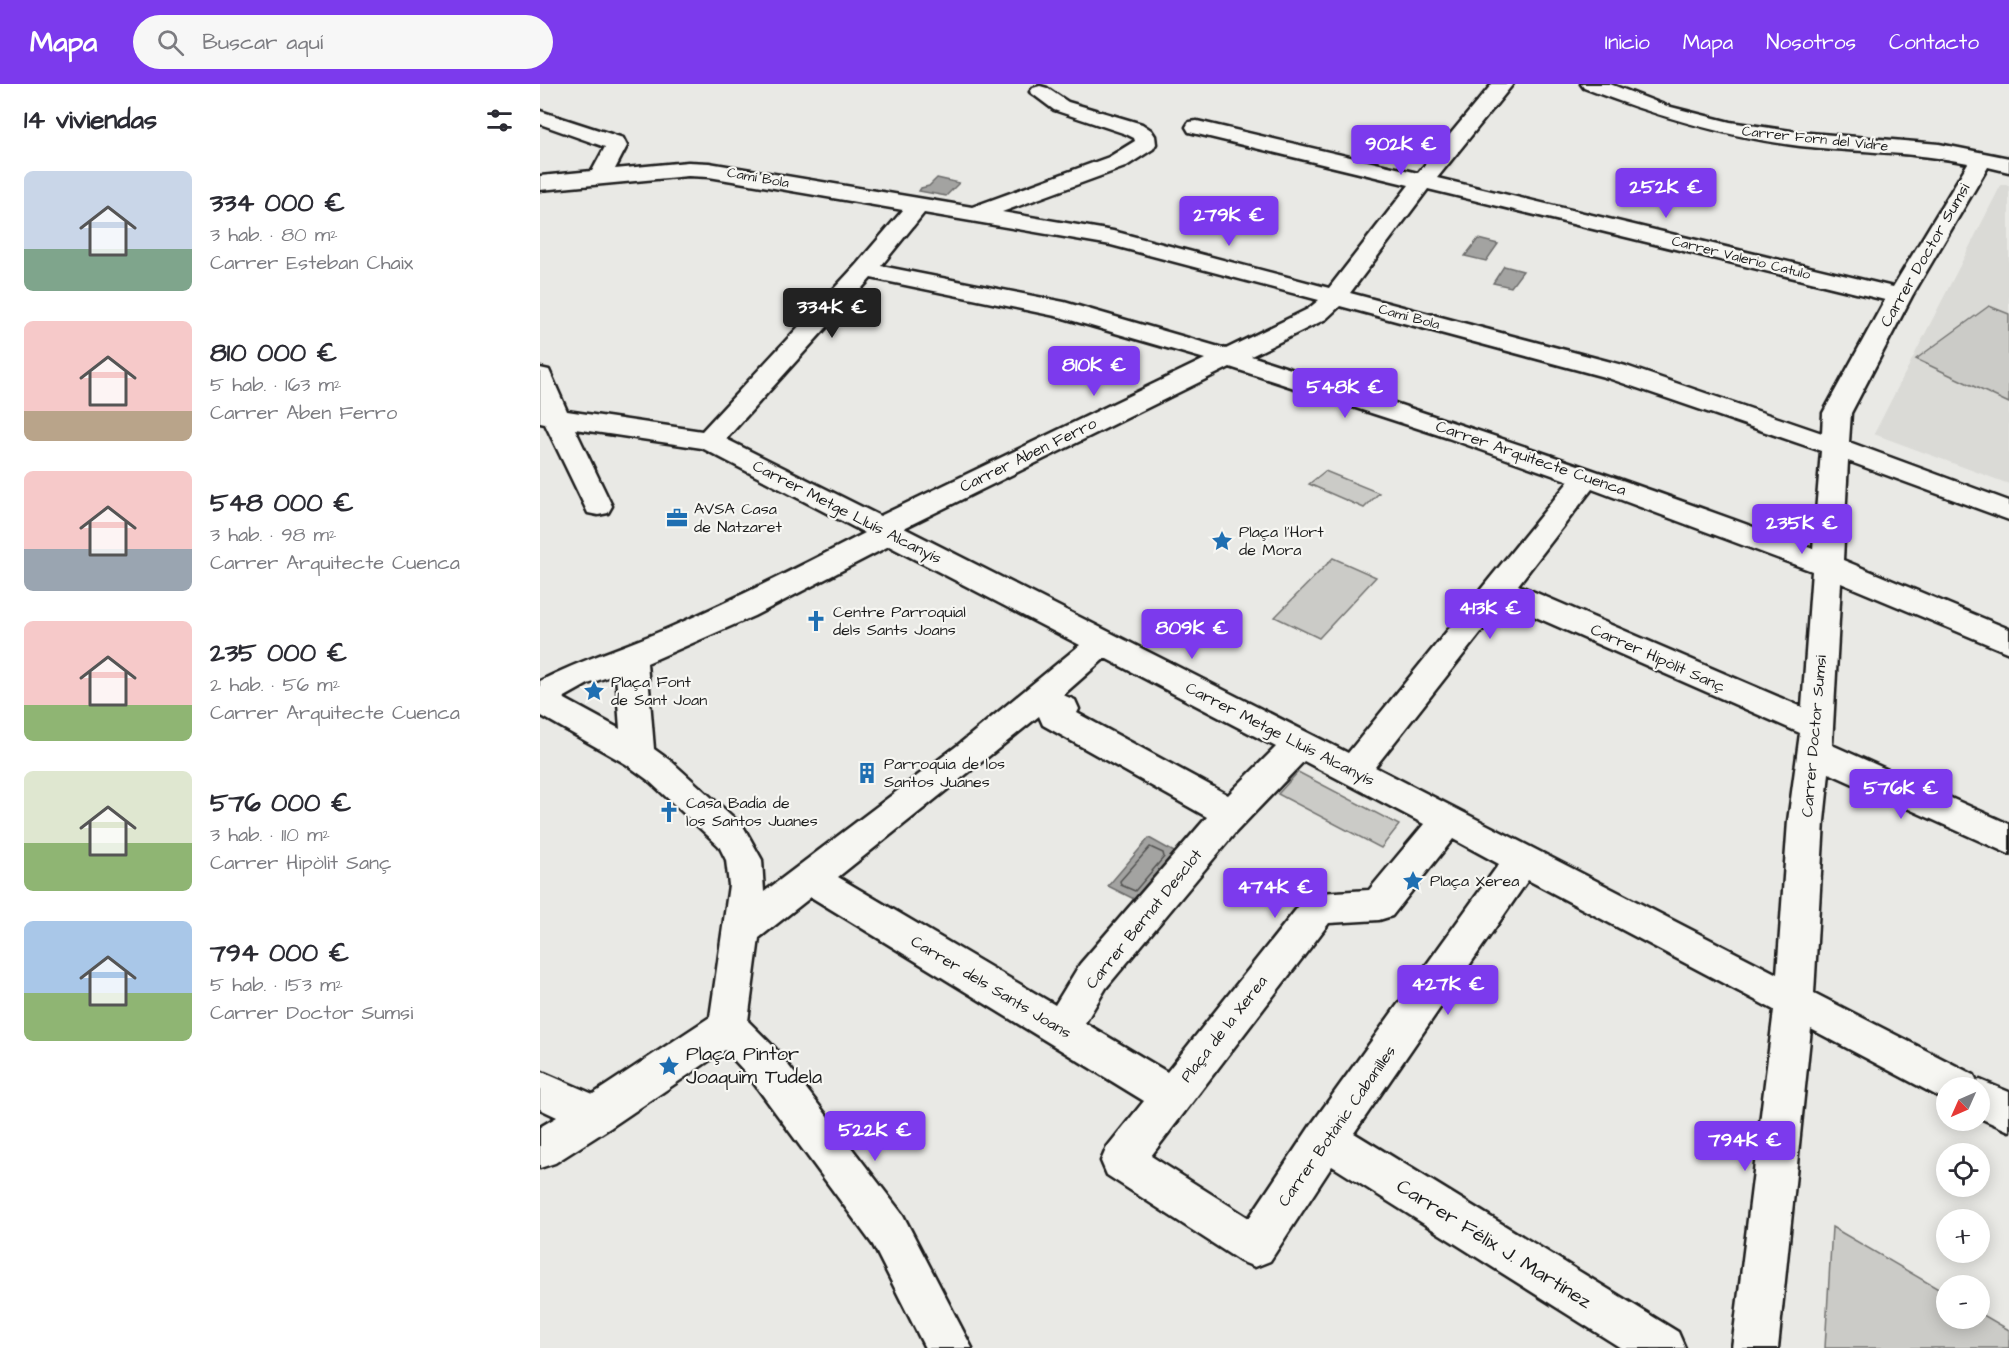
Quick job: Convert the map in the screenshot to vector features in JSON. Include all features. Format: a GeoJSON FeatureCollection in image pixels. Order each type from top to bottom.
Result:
{"type":"FeatureCollection","features":[{"type":"Feature","properties":{"kind":"street","name":"Carrer Aben Ferro"},"geometry":{"type":"LineString","coordinates":[[631,657],[743,608],[883,532],[1227,357],[1317,314],[1334,297],[1503,84]]}},
{"type":"Feature","properties":{"kind":"street","name":"Carrer Forn del Vidre"},"geometry":{"type":"LineString","coordinates":[[1591,84],[1660,110],[1729,129],[1808,141],[1939,151],[1995,162]]}},
{"type":"Feature","properties":{"kind":"street","name":"Camí Bola"},"geometry":{"type":"LineString","coordinates":[[974,215],[1117,162],[1145,144],[1143,134],[1134,129],[1061,105],[1040,92]]}},
{"type":"Feature","properties":{"kind":"street"},"geometry":{"type":"LineString","coordinates":[[540,117],[615,143],[616,146],[600,177]]}},
{"type":"Feature","properties":{"kind":"street","name":"Carrer Valerio Catulo"},"geometry":{"type":"LineString","coordinates":[[1197,127],[1900,296]]}},
{"type":"Feature","properties":{"kind":"street","name":"Carrer Doctor Sumsi"},"geometry":{"type":"LineString","coordinates":[[1755,1348],[1794,1002],[1806,821],[1816,740],[1837,413],[1900,296],[1995,162]]}},
{"type":"Feature","properties":{"kind":"street","name":"Camí Bola"},"geometry":{"type":"LineString","coordinates":[[540,183],[709,170],[1113,237],[1617,372],[1836,447],[2009,511]]}},
{"type":"Feature","properties":{"kind":"street"},"geometry":{"type":"LineString","coordinates":[[709,441],[866,270],[918,206]]}},
{"type":"Feature","properties":{"kind":"street","name":"Carrer Arquitecte Cuenca"},"geometry":{"type":"LineString","coordinates":[[866,270],[1064,310],[1227,357],[1587,477],[1826,565],[2009,642]]}},
{"type":"Feature","properties":{"kind":"street"},"geometry":{"type":"LineString","coordinates":[[540,376],[548,416],[598,506]]}},
{"type":"Feature","properties":{"kind":"street","name":"Carrer Metge Lluís Alcanyís"},"geometry":{"type":"LineString","coordinates":[[548,416],[709,441],[1353,771],[1939,1077]]}},
{"type":"Feature","properties":{"kind":"street"},"geometry":{"type":"LineString","coordinates":[[1353,771],[1587,477]]}},
{"type":"Feature","properties":{"kind":"street","name":"Carrer Hipòlit Sanç"},"geometry":{"type":"LineString","coordinates":[[1500,589],[1816,740],[2009,840]]}},
{"type":"Feature","properties":{"kind":"street"},"geometry":{"type":"LineString","coordinates":[[741,930],[942,777],[1041,698],[1103,642]]}},
{"type":"Feature","properties":{"kind":"street"},"geometry":{"type":"LineString","coordinates":[[540,1149],[596,1115],[728,1026],[747,885],[744,860],[731,836],[660,771],[638,755],[540,698],[577,676],[631,657],[638,755]]}},
{"type":"Feature","properties":{"kind":"street"},"geometry":{"type":"LineString","coordinates":[[1041,698],[1063,709],[1055,716],[1233,814]]}},
{"type":"Feature","properties":{"kind":"street","name":"Carrer Bernat Desclot"},"geometry":{"type":"LineString","coordinates":[[1061,1029],[1093,976],[1233,814],[1299,744]]}},
{"type":"Feature","properties":{"kind":"street","name":"Plaça de la Xerea"},"geometry":{"type":"LineString","coordinates":[[1255,1246],[1122,1161],[1318,908],[1379,905],[1447,821]]}},
{"type":"Feature","properties":{"kind":"street","name":"Carrer Botànic Cabanilles"},"geometry":{"type":"LineString","coordinates":[[1255,1246],[1326,1139],[1522,860]]}},
{"type":"Feature","properties":{"kind":"street","name":"Carrer dels Sants Joans"},"geometry":{"type":"LineString","coordinates":[[810,878],[1172,1096]]}},
{"type":"Feature","properties":{"kind":"street"},"geometry":{"type":"LineString","coordinates":[[728,1026],[761,1061],[888,1230],[948,1348]]}},
{"type":"Feature","properties":{"kind":"street"},"geometry":{"type":"LineString","coordinates":[[540,1089],[596,1115]]}},
{"type":"Feature","properties":{"kind":"street"},"geometry":{"type":"LineString","coordinates":[[1990,1103],[2009,1112]]}},
{"type":"Feature","properties":{"kind":"street","name":"Carrer Félix J. Martínez"},"geometry":{"type":"LineString","coordinates":[[1326,1139],[1662,1348]]}},
{"type":"Feature","properties":{"kind":"shaded area"},"geometry":{"type":"Polygon","coordinates":[[[2001,185],[2009,185],[2009,484],[1874,434],[2001,185]]]}},
{"type":"Feature","properties":{"kind":"shaded area"},"geometry":{"type":"Polygon","coordinates":[[[1989,306],[2009,314],[2009,403],[1916,359],[1989,306]]]}},
{"type":"Feature","properties":{"kind":"shaded area"},"geometry":{"type":"Polygon","coordinates":[[[1325,471],[1379,493],[1364,508],[1309,484],[1325,471]]]}},
{"type":"Feature","properties":{"kind":"shaded area"},"geometry":{"type":"Polygon","coordinates":[[[1333,558],[1376,577],[1319,638],[1275,617],[1333,558]]]}},
{"type":"Feature","properties":{"kind":"shaded area"},"geometry":{"type":"Polygon","coordinates":[[[1298,772],[1399,825],[1381,848],[1278,794],[1298,772]]]}},
{"type":"Feature","properties":{"kind":"shaded area"},"geometry":{"type":"Polygon","coordinates":[[[1832,1227],[1936,1288],[1936,1329],[1990,1329],[1990,1319],[2009,1330],[2009,1348],[1825,1348],[1832,1227]]]}},
{"type":"Feature","properties":{"kind":"water"},"geometry":{"type":"Polygon","coordinates":[[[937,178],[959,183],[946,196],[919,191],[929,186],[937,178]]]}},
{"type":"Feature","properties":{"kind":"water"},"geometry":{"type":"Polygon","coordinates":[[[1478,239],[1498,244],[1486,261],[1465,256],[1478,239]]]}},
{"type":"Feature","properties":{"kind":"water"},"geometry":{"type":"Polygon","coordinates":[[[1504,266],[1523,271],[1511,287],[1493,283],[1504,266]]]}},
{"type":"Feature","properties":{"kind":"water"},"geometry":{"type":"Polygon","coordinates":[[[1149,838],[1176,853],[1136,900],[1108,886],[1149,838]]]}},
{"type":"Feature","properties":{"kind":"place","name":"AVSA Casa de Natzaret"},"geometry":{"type":"Point","coordinates":[677,518]}},
{"type":"Feature","properties":{"kind":"place","name":"Plaça l'Hort de Mora"},"geometry":{"type":"Point","coordinates":[1222,541]}},
{"type":"Feature","properties":{"kind":"place","name":"Centre Parroquial dels Sants Joans"},"geometry":{"type":"Point","coordinates":[816,621]}},
{"type":"Feature","properties":{"kind":"place","name":"Plaça Font de Sant Joan"},"geometry":{"type":"Point","coordinates":[594,691]}},
{"type":"Feature","properties":{"kind":"place","name":"Parroquia de los Santos Juanes"},"geometry":{"type":"Point","coordinates":[867,773]}},
{"type":"Feature","properties":{"kind":"place","name":"Casa Badía de los Santos Juanes"},"geometry":{"type":"Point","coordinates":[669,812]}},
{"type":"Feature","properties":{"kind":"place","name":"Plaça Xerea"},"geometry":{"type":"Point","coordinates":[1413,881]}},
{"type":"Feature","properties":{"kind":"place","name":"Plaça Pintor Joaquim Tudela"},"geometry":{"type":"Point","coordinates":[669,1066]}}]}
